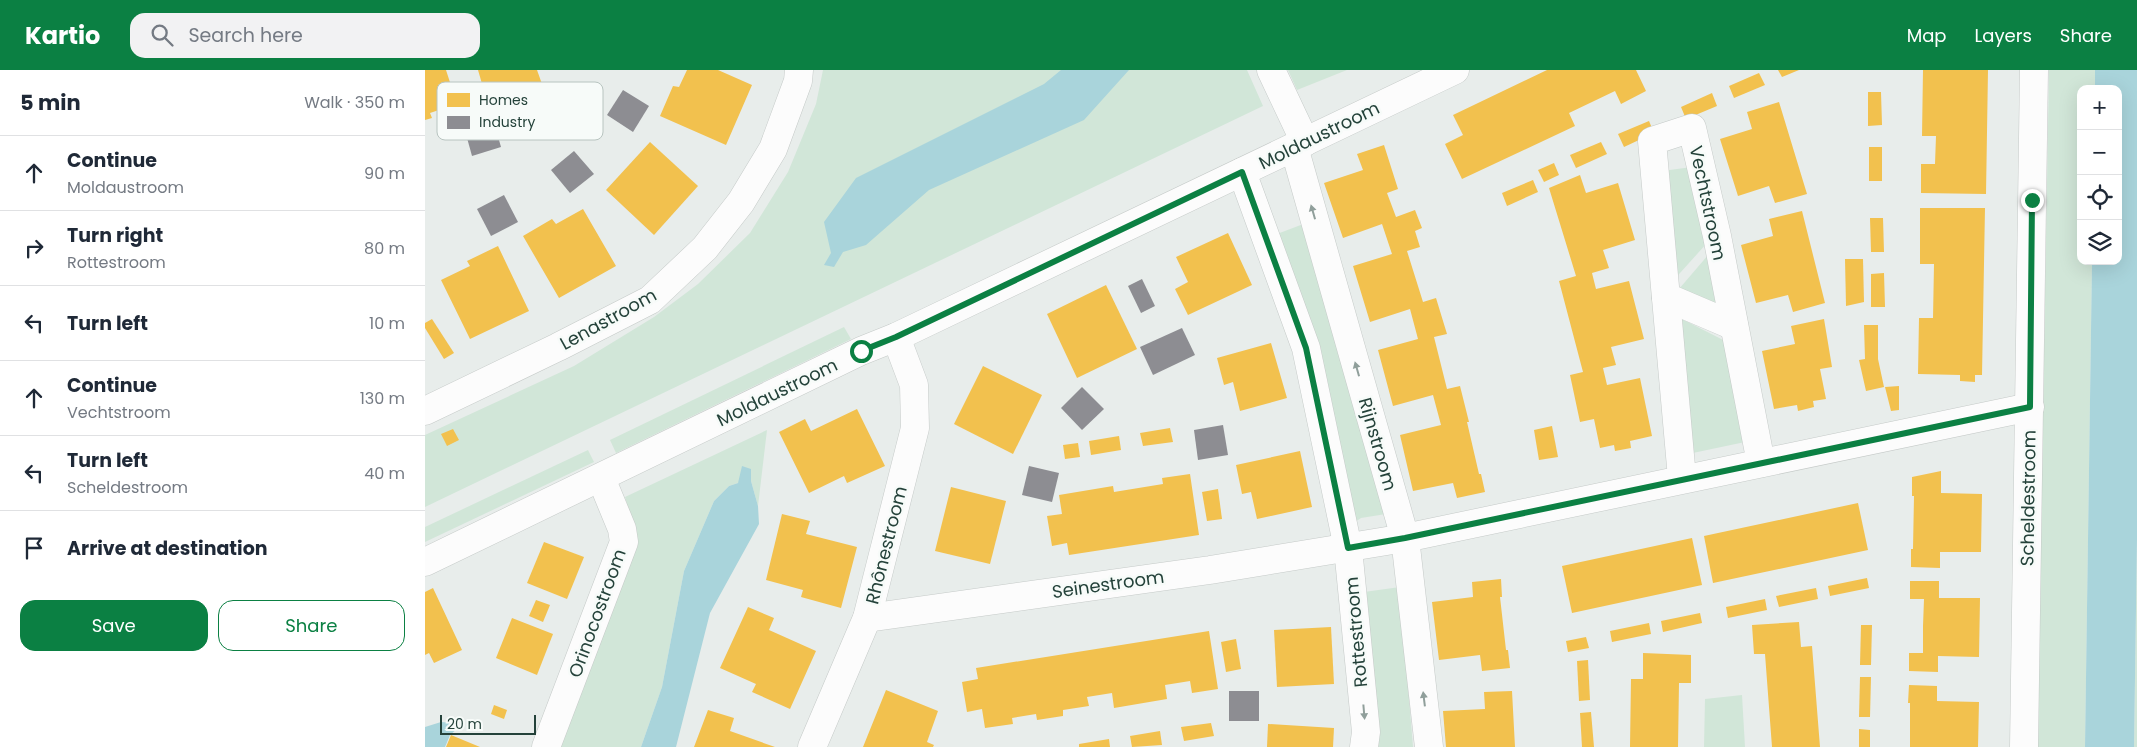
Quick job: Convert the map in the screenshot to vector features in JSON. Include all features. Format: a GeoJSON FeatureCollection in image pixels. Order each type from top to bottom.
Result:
{"type":"FeatureCollection","features":[{"type":"Feature","properties":{"kind":"street","name":"Lenastroom"},"geometry":{"type":"LineString","coordinates":[[425,410],[558,347],[650,300],[705,248],[741,202],[773,149],[797,81],[799,70]]}},
{"type":"Feature","properties":{"kind":"street","name":"Rijnstroom"},"geometry":{"type":"LineString","coordinates":[[1271,70],[1299,144],[1405,538],[1429,747]]}},
{"type":"Feature","properties":{"kind":"street","name":"Moldaustroom"},"geometry":{"type":"LineString","coordinates":[[425,562],[861,351],[896,337],[1455,70]]}},
{"type":"Feature","properties":{"kind":"street","name":"Scheldestroom"},"geometry":{"type":"LineString","coordinates":[[2024,747],[2034,70]]}},
{"type":"Feature","properties":{"kind":"street","name":"Vechtstroom"},"geometry":{"type":"LineString","coordinates":[[1682,478],[1652,141],[1692,128],[1717,236],[1761,463]]}},
{"type":"Feature","properties":{"kind":"street","name":"Rottestroom"},"geometry":{"type":"LineString","coordinates":[[1242,172],[1306,348],[1348,548],[1366,732],[1365,747]]}},
{"type":"Feature","properties":{"kind":"street"},"geometry":{"type":"LineString","coordinates":[[1666,297],[1734,326]]}},
{"type":"Feature","properties":{"kind":"street","name":"Rhônestroom"},"geometry":{"type":"LineString","coordinates":[[812,747],[867,618],[915,428],[914,385],[896,337]]}},
{"type":"Feature","properties":{"kind":"street"},"geometry":{"type":"LineString","coordinates":[[1405,538],[1682,478],[2030,407]]}},
{"type":"Feature","properties":{"kind":"street","name":"Orinocostroom"},"geometry":{"type":"LineString","coordinates":[[546,747],[624,542],[622,529],[601,478]]}},
{"type":"Feature","properties":{"kind":"street","name":"Seinestroom"},"geometry":{"type":"LineString","coordinates":[[867,618],[1210,570],[1405,538]]}},
{"type":"Feature","properties":{"kind":"green space"},"geometry":{"type":"Polygon","coordinates":[[[823,70],[1247,70],[1263,106],[425,507],[425,435],[574,366],[654,317],[698,284],[750,233],[788,172],[816,104],[823,70]]]}},
{"type":"Feature","properties":{"kind":"green space"},"geometry":{"type":"Polygon","coordinates":[[[1288,70],[1347,70],[1297,90],[1288,70]]]}},
{"type":"Feature","properties":{"kind":"green space"},"geometry":{"type":"Polygon","coordinates":[[[2049,70],[2095,70],[2095,85],[2077,85],[2077,265],[2092,265],[2085,747],[2037,747],[2049,70]]]}},
{"type":"Feature","properties":{"kind":"green space"},"geometry":{"type":"Polygon","coordinates":[[[1692,167],[1707,243],[1671,283],[1662,171],[1692,167]]]}},
{"type":"Feature","properties":{"kind":"green space"},"geometry":{"type":"Polygon","coordinates":[[[1306,223],[1386,514],[1361,518],[1355,522],[1277,234],[1306,223]]]}},
{"type":"Feature","properties":{"kind":"green space"},"geometry":{"type":"Polygon","coordinates":[[[1709,254],[1719,305],[1679,289],[1709,254]]]}},
{"type":"Feature","properties":{"kind":"green space"},"geometry":{"type":"Polygon","coordinates":[[[1676,316],[1725,341],[1745,442],[1688,454],[1676,316]]]}},
{"type":"Feature","properties":{"kind":"green space"},"geometry":{"type":"Polygon","coordinates":[[[844,327],[851,339],[616,453],[610,440],[844,327]]]}},
{"type":"Feature","properties":{"kind":"green space"},"geometry":{"type":"Polygon","coordinates":[[[767,430],[758,506],[751,481],[751,469],[738,483],[729,486],[714,501],[684,571],[662,687],[641,747],[558,747],[633,525],[625,497],[767,430]]]}},
{"type":"Feature","properties":{"kind":"green space"},"geometry":{"type":"Polygon","coordinates":[[[588,450],[594,462],[425,542],[425,527],[588,450]]]}},
{"type":"Feature","properties":{"kind":"green space"},"geometry":{"type":"Polygon","coordinates":[[[2137,539],[2137,747],[2134,747],[2137,539]]]}},
{"type":"Feature","properties":{"kind":"green space"},"geometry":{"type":"Polygon","coordinates":[[[1400,587],[1413,747],[1371,747],[1364,592],[1400,587]]]}},
{"type":"Feature","properties":{"kind":"green space"},"geometry":{"type":"Polygon","coordinates":[[[1742,695],[1745,747],[1704,747],[1705,699],[1742,695]]]}},
{"type":"Feature","properties":{"kind":"water"},"geometry":{"type":"Polygon","coordinates":[[[1061,70],[1129,70],[1084,120],[929,190],[866,245],[843,252],[834,267],[824,265],[831,253],[824,222],[856,178],[1044,84],[1061,70]]]}},
{"type":"Feature","properties":{"kind":"water"},"geometry":{"type":"Polygon","coordinates":[[[2095,70],[2137,70],[2137,539],[2134,747],[2085,747],[2092,265],[2122,265],[2122,85],[2095,85],[2095,70]]]}},
{"type":"Feature","properties":{"kind":"water"},"geometry":{"type":"Polygon","coordinates":[[[742,466],[751,469],[751,481],[758,506],[759,524],[710,613],[676,747],[641,747],[662,687],[684,571],[714,501],[729,486],[738,483],[742,466]]]}},
{"type":"Feature","properties":{"kind":"water"},"geometry":{"type":"Polygon","coordinates":[[[441,722],[456,723],[458,728],[450,735],[445,747],[425,747],[425,727],[441,722]]]}},
{"type":"Feature","properties":{"kind":"building: Homes"},"geometry":{"type":"Polygon","coordinates":[[[425,70],[446,70],[450,82],[437,82],[437,111],[430,113],[432,118],[425,120],[425,70]]]}},
{"type":"Feature","properties":{"kind":"building: Homes"},"geometry":{"type":"Polygon","coordinates":[[[478,70],[537,70],[541,82],[481,82],[478,70]]]}},
{"type":"Feature","properties":{"kind":"building: Homes"},"geometry":{"type":"Polygon","coordinates":[[[687,70],[718,70],[752,85],[726,145],[660,116],[673,86],[679,87],[687,70]]]}},
{"type":"Feature","properties":{"kind":"building: Homes"},"geometry":{"type":"Polygon","coordinates":[[[1547,70],[1636,70],[1646,91],[1621,104],[1615,91],[1569,113],[1575,126],[1462,179],[1445,144],[1463,135],[1453,115],[1547,70]]]}},
{"type":"Feature","properties":{"kind":"building: Homes"},"geometry":{"type":"Polygon","coordinates":[[[1778,70],[1799,70],[1782,77],[1778,70]]]}},
{"type":"Feature","properties":{"kind":"building: Homes"},"geometry":{"type":"Polygon","coordinates":[[[1923,70],[1988,70],[1986,194],[1921,193],[1921,164],[1935,164],[1936,136],[1922,136],[1923,70]]]}},
{"type":"Feature","properties":{"kind":"building: Homes"},"geometry":{"type":"Polygon","coordinates":[[[1759,73],[1765,85],[1734,98],[1729,86],[1759,73]]]}},
{"type":"Feature","properties":{"kind":"building: Homes"},"geometry":{"type":"Polygon","coordinates":[[[1868,92],[1881,92],[1882,125],[1868,126],[1868,92]]]}},
{"type":"Feature","properties":{"kind":"building: Homes"},"geometry":{"type":"Polygon","coordinates":[[[1712,93],[1717,106],[1686,119],[1681,107],[1712,93]]]}},
{"type":"Feature","properties":{"kind":"building: Homes"},"geometry":{"type":"Polygon","coordinates":[[[1779,102],[1807,194],[1775,203],[1769,186],[1738,196],[1720,139],[1752,129],[1747,112],[1779,102]]]}},
{"type":"Feature","properties":{"kind":"building: Homes"},"geometry":{"type":"Polygon","coordinates":[[[1649,121],[1654,133],[1624,147],[1618,134],[1649,121]]]}},
{"type":"Feature","properties":{"kind":"building: Homes"},"geometry":{"type":"Polygon","coordinates":[[[650,142],[698,186],[654,235],[606,190],[650,142]]]}},
{"type":"Feature","properties":{"kind":"building: Homes"},"geometry":{"type":"Polygon","coordinates":[[[1601,142],[1607,154],[1576,168],[1570,155],[1601,142]]]}},
{"type":"Feature","properties":{"kind":"building: Homes"},"geometry":{"type":"Polygon","coordinates":[[[1384,145],[1398,189],[1387,193],[1396,217],[1415,210],[1422,228],[1415,231],[1420,247],[1407,251],[1423,302],[1436,298],[1447,334],[1434,337],[1447,389],[1460,386],[1479,474],[1481,474],[1485,492],[1457,498],[1453,483],[1413,491],[1400,435],[1441,425],[1433,395],[1393,406],[1378,350],[1418,339],[1410,309],[1370,322],[1353,266],[1392,254],[1382,224],[1343,238],[1324,183],[1363,170],[1357,154],[1384,145]]]}},
{"type":"Feature","properties":{"kind":"building: Homes"},"geometry":{"type":"Polygon","coordinates":[[[1869,147],[1882,147],[1882,181],[1869,181],[1869,147]]]}},
{"type":"Feature","properties":{"kind":"building: Homes"},"geometry":{"type":"Polygon","coordinates":[[[1554,163],[1559,175],[1544,182],[1538,170],[1554,163]]]}},
{"type":"Feature","properties":{"kind":"building: Homes"},"geometry":{"type":"Polygon","coordinates":[[[1580,175],[1586,193],[1618,183],[1635,240],[1603,250],[1609,268],[1592,273],[1596,289],[1629,281],[1644,339],[1611,347],[1616,365],[1603,368],[1607,385],[1640,378],[1652,436],[1630,441],[1631,448],[1615,451],[1614,445],[1600,448],[1594,419],[1580,422],[1570,375],[1583,372],[1559,281],[1576,276],[1549,188],[1580,175]]]}},
{"type":"Feature","properties":{"kind":"building: Homes"},"geometry":{"type":"Polygon","coordinates":[[[1533,180],[1538,192],[1507,206],[1502,193],[1533,180]]]}},
{"type":"Feature","properties":{"kind":"building: Homes"},"geometry":{"type":"Polygon","coordinates":[[[1920,208],[1985,208],[1982,375],[1975,375],[1975,382],[1960,381],[1960,375],[1918,374],[1919,318],[1933,318],[1934,264],[1920,264],[1920,208]]]}},
{"type":"Feature","properties":{"kind":"building: Homes"},"geometry":{"type":"Polygon","coordinates":[[[583,209],[616,266],[559,298],[523,236],[552,219],[556,224],[583,209]]]}},
{"type":"Feature","properties":{"kind":"building: Homes"},"geometry":{"type":"Polygon","coordinates":[[[1802,211],[1825,303],[1793,312],[1788,295],[1756,303],[1741,245],[1773,236],[1769,219],[1802,211]]]}},
{"type":"Feature","properties":{"kind":"building: Homes"},"geometry":{"type":"Polygon","coordinates":[[[1870,218],[1883,218],[1884,252],[1871,252],[1870,218]]]}},
{"type":"Feature","properties":{"kind":"building: Homes"},"geometry":{"type":"Polygon","coordinates":[[[1228,233],[1252,285],[1188,315],[1175,289],[1188,282],[1176,257],[1228,233]]]}},
{"type":"Feature","properties":{"kind":"building: Homes"},"geometry":{"type":"Polygon","coordinates":[[[498,246],[529,311],[470,339],[441,280],[470,266],[467,261],[498,246]]]}},
{"type":"Feature","properties":{"kind":"building: Homes"},"geometry":{"type":"Polygon","coordinates":[[[1845,259],[1863,259],[1864,302],[1846,306],[1845,259]]]}},
{"type":"Feature","properties":{"kind":"building: Homes"},"geometry":{"type":"Polygon","coordinates":[[[1884,273],[1885,307],[1871,307],[1871,274],[1884,273]]]}},
{"type":"Feature","properties":{"kind":"building: Homes"},"geometry":{"type":"Polygon","coordinates":[[[1106,285],[1137,349],[1077,378],[1047,314],[1106,285]]]}},
{"type":"Feature","properties":{"kind":"building: Homes"},"geometry":{"type":"Polygon","coordinates":[[[432,319],[454,353],[444,359],[425,328],[425,323],[432,319]]]}},
{"type":"Feature","properties":{"kind":"building: Homes"},"geometry":{"type":"Polygon","coordinates":[[[1824,319],[1832,367],[1820,369],[1826,399],[1813,401],[1814,407],[1798,411],[1797,405],[1774,409],[1762,351],[1795,344],[1791,326],[1824,319]]]}},
{"type":"Feature","properties":{"kind":"building: Homes"},"geometry":{"type":"Polygon","coordinates":[[[1864,325],[1878,325],[1878,359],[1884,387],[1866,391],[1859,360],[1865,359],[1864,325]]]}},
{"type":"Feature","properties":{"kind":"building: Homes"},"geometry":{"type":"Polygon","coordinates":[[[1271,343],[1287,398],[1240,411],[1233,382],[1224,385],[1217,358],[1271,343]]]}},
{"type":"Feature","properties":{"kind":"building: Homes"},"geometry":{"type":"Polygon","coordinates":[[[983,366],[1042,395],[1013,454],[954,424],[983,366]]]}},
{"type":"Feature","properties":{"kind":"building: Homes"},"geometry":{"type":"Polygon","coordinates":[[[1899,386],[1899,410],[1891,411],[1885,387],[1899,386]]]}},
{"type":"Feature","properties":{"kind":"building: Homes"},"geometry":{"type":"Polygon","coordinates":[[[857,409],[885,466],[847,483],[844,476],[809,493],[779,432],[805,419],[811,431],[857,409]]]}},
{"type":"Feature","properties":{"kind":"building: Homes"},"geometry":{"type":"Polygon","coordinates":[[[1552,426],[1558,457],[1539,460],[1534,430],[1552,426]]]}},
{"type":"Feature","properties":{"kind":"building: Homes"},"geometry":{"type":"Polygon","coordinates":[[[1170,428],[1173,442],[1143,446],[1140,433],[1170,428]]]}},
{"type":"Feature","properties":{"kind":"building: Homes"},"geometry":{"type":"Polygon","coordinates":[[[453,429],[459,440],[447,446],[441,434],[453,429]]]}},
{"type":"Feature","properties":{"kind":"building: Homes"},"geometry":{"type":"Polygon","coordinates":[[[1119,436],[1121,450],[1091,455],[1089,441],[1119,436]]]}},
{"type":"Feature","properties":{"kind":"building: Homes"},"geometry":{"type":"Polygon","coordinates":[[[1078,443],[1080,457],[1065,459],[1063,445],[1078,443]]]}},
{"type":"Feature","properties":{"kind":"building: Homes"},"geometry":{"type":"Polygon","coordinates":[[[1300,451],[1312,507],[1257,519],[1251,492],[1242,494],[1236,465],[1300,451]]]}},
{"type":"Feature","properties":{"kind":"building: Homes"},"geometry":{"type":"Polygon","coordinates":[[[1941,471],[1941,493],[1982,494],[1981,552],[1940,552],[1940,568],[1911,567],[1914,496],[1912,496],[1912,477],[1941,471]]]}},
{"type":"Feature","properties":{"kind":"building: Homes"},"geometry":{"type":"Polygon","coordinates":[[[1190,474],[1199,535],[1069,555],[1067,543],[1052,546],[1047,516],[1062,514],[1059,495],[1113,486],[1114,492],[1163,484],[1162,478],[1190,474]]]}},
{"type":"Feature","properties":{"kind":"building: Homes"},"geometry":{"type":"Polygon","coordinates":[[[951,487],[1006,501],[990,564],[935,551],[951,487]]]}},
{"type":"Feature","properties":{"kind":"building: Homes"},"geometry":{"type":"Polygon","coordinates":[[[1218,489],[1222,519],[1207,521],[1202,492],[1218,489]]]}},
{"type":"Feature","properties":{"kind":"building: Homes"},"geometry":{"type":"Polygon","coordinates":[[[1858,503],[1868,550],[1713,583],[1704,536],[1858,503]]]}},
{"type":"Feature","properties":{"kind":"building: Homes"},"geometry":{"type":"Polygon","coordinates":[[[782,514],[810,521],[806,534],[857,547],[841,608],[801,597],[803,590],[766,580],[782,514]]]}},
{"type":"Feature","properties":{"kind":"building: Homes"},"geometry":{"type":"Polygon","coordinates":[[[1692,538],[1702,585],[1572,613],[1562,566],[1692,538]]]}},
{"type":"Feature","properties":{"kind":"building: Homes"},"geometry":{"type":"Polygon","coordinates":[[[544,542],[584,557],[567,599],[527,583],[544,542]]]}},
{"type":"Feature","properties":{"kind":"building: Homes"},"geometry":{"type":"Polygon","coordinates":[[[1867,578],[1869,588],[1830,596],[1828,586],[1867,578]]]}},
{"type":"Feature","properties":{"kind":"building: Homes"},"geometry":{"type":"Polygon","coordinates":[[[1501,579],[1502,597],[1500,597],[1510,668],[1482,671],[1480,655],[1439,660],[1432,602],[1473,597],[1472,582],[1501,579]]]}},
{"type":"Feature","properties":{"kind":"building: Homes"},"geometry":{"type":"Polygon","coordinates":[[[1910,581],[1939,581],[1939,598],[1980,598],[1979,657],[1938,656],[1938,672],[1909,671],[1909,653],[1923,653],[1924,599],[1910,599],[1910,581]]]}},
{"type":"Feature","properties":{"kind":"building: Homes"},"geometry":{"type":"Polygon","coordinates":[[[433,588],[462,650],[434,663],[429,653],[425,655],[425,592],[433,588]]]}},
{"type":"Feature","properties":{"kind":"building: Homes"},"geometry":{"type":"Polygon","coordinates":[[[1816,588],[1818,599],[1779,607],[1776,596],[1816,588]]]}},
{"type":"Feature","properties":{"kind":"building: Homes"},"geometry":{"type":"Polygon","coordinates":[[[1765,599],[1767,610],[1728,618],[1726,607],[1765,599]]]}},
{"type":"Feature","properties":{"kind":"building: Homes"},"geometry":{"type":"Polygon","coordinates":[[[536,600],[550,605],[543,622],[529,616],[536,600]]]}},
{"type":"Feature","properties":{"kind":"building: Homes"},"geometry":{"type":"Polygon","coordinates":[[[748,607],[774,618],[769,630],[816,651],[790,709],[752,692],[756,684],[720,668],[748,607]]]}},
{"type":"Feature","properties":{"kind":"building: Homes"},"geometry":{"type":"Polygon","coordinates":[[[1700,613],[1702,623],[1663,632],[1661,621],[1700,613]]]}},
{"type":"Feature","properties":{"kind":"building: Homes"},"geometry":{"type":"Polygon","coordinates":[[[512,618],[553,634],[537,675],[496,658],[512,618]]]}},
{"type":"Feature","properties":{"kind":"building: Homes"},"geometry":{"type":"Polygon","coordinates":[[[1799,622],[1801,647],[1812,646],[1820,747],[1772,747],[1765,654],[1754,654],[1752,625],[1799,622]]]}},
{"type":"Feature","properties":{"kind":"building: Homes"},"geometry":{"type":"Polygon","coordinates":[[[1649,623],[1651,634],[1612,642],[1610,631],[1649,623]]]}},
{"type":"Feature","properties":{"kind":"building: Homes"},"geometry":{"type":"Polygon","coordinates":[[[1861,625],[1872,625],[1871,665],[1860,665],[1861,625]]]}},
{"type":"Feature","properties":{"kind":"building: Homes"},"geometry":{"type":"Polygon","coordinates":[[[1331,627],[1334,684],[1277,687],[1274,630],[1331,627]]]}},
{"type":"Feature","properties":{"kind":"building: Homes"},"geometry":{"type":"Polygon","coordinates":[[[1209,631],[1218,689],[1192,693],[1190,681],[1165,685],[1167,699],[1114,708],[1112,693],[1087,697],[1089,706],[1063,710],[1063,716],[1037,720],[1036,714],[1012,718],[1013,724],[985,728],[982,709],[967,712],[962,682],[978,679],[976,668],[1209,631]]]}},
{"type":"Feature","properties":{"kind":"building: Homes"},"geometry":{"type":"Polygon","coordinates":[[[1586,637],[1589,648],[1568,652],[1566,641],[1586,637]]]}},
{"type":"Feature","properties":{"kind":"building: Homes"},"geometry":{"type":"Polygon","coordinates":[[[1236,639],[1241,669],[1226,672],[1221,642],[1236,639]]]}},
{"type":"Feature","properties":{"kind":"building: Homes"},"geometry":{"type":"Polygon","coordinates":[[[1643,653],[1691,655],[1691,683],[1679,683],[1678,747],[1630,747],[1631,679],[1643,679],[1643,653]]]}},
{"type":"Feature","properties":{"kind":"building: Homes"},"geometry":{"type":"Polygon","coordinates":[[[1588,660],[1590,700],[1579,701],[1577,661],[1588,660]]]}},
{"type":"Feature","properties":{"kind":"building: Homes"},"geometry":{"type":"Polygon","coordinates":[[[1860,677],[1871,677],[1870,717],[1859,717],[1860,677]]]}},
{"type":"Feature","properties":{"kind":"building: Homes"},"geometry":{"type":"Polygon","coordinates":[[[1909,685],[1937,686],[1937,701],[1979,702],[1978,747],[1910,747],[1909,685]]]}},
{"type":"Feature","properties":{"kind":"building: Homes"},"geometry":{"type":"Polygon","coordinates":[[[886,690],[938,711],[927,742],[934,745],[933,747],[863,747],[886,690]]]}},
{"type":"Feature","properties":{"kind":"building: Homes"},"geometry":{"type":"Polygon","coordinates":[[[1512,691],[1515,747],[1446,747],[1443,711],[1485,709],[1484,692],[1512,691]]]}},
{"type":"Feature","properties":{"kind":"building: Homes"},"geometry":{"type":"Polygon","coordinates":[[[494,705],[507,710],[504,719],[491,714],[494,705]]]}},
{"type":"Feature","properties":{"kind":"building: Homes"},"geometry":{"type":"Polygon","coordinates":[[[708,710],[734,718],[730,731],[775,747],[694,747],[708,710]]]}},
{"type":"Feature","properties":{"kind":"building: Homes"},"geometry":{"type":"Polygon","coordinates":[[[1591,712],[1594,747],[1582,747],[1580,713],[1591,712]]]}},
{"type":"Feature","properties":{"kind":"building: Homes"},"geometry":{"type":"Polygon","coordinates":[[[1211,723],[1214,736],[1184,741],[1181,727],[1211,723]]]}},
{"type":"Feature","properties":{"kind":"building: Homes"},"geometry":{"type":"Polygon","coordinates":[[[1268,724],[1334,728],[1333,747],[1267,747],[1268,724]]]}},
{"type":"Feature","properties":{"kind":"building: Homes"},"geometry":{"type":"Polygon","coordinates":[[[1859,729],[1870,730],[1870,747],[1859,747],[1859,729]]]}},
{"type":"Feature","properties":{"kind":"building: Homes"},"geometry":{"type":"Polygon","coordinates":[[[1160,731],[1162,745],[1132,747],[1130,736],[1160,731]]]}},
{"type":"Feature","properties":{"kind":"building: Homes"},"geometry":{"type":"Polygon","coordinates":[[[451,735],[480,747],[446,747],[451,735]]]}},
{"type":"Feature","properties":{"kind":"building: Homes"},"geometry":{"type":"Polygon","coordinates":[[[1109,739],[1110,747],[1079,747],[1079,744],[1109,739]]]}},
{"type":"Feature","properties":{"kind":"building: Industry"},"geometry":{"type":"Polygon","coordinates":[[[623,90],[649,106],[633,132],[607,115],[623,90]]]}},
{"type":"Feature","properties":{"kind":"building: Industry"},"geometry":{"type":"Polygon","coordinates":[[[468,140],[499,140],[501,147],[472,156],[468,140]]]}},
{"type":"Feature","properties":{"kind":"building: Industry"},"geometry":{"type":"Polygon","coordinates":[[[574,151],[594,174],[570,193],[551,170],[574,151]]]}},
{"type":"Feature","properties":{"kind":"building: Industry"},"geometry":{"type":"Polygon","coordinates":[[[504,195],[518,222],[491,236],[477,209],[504,195]]]}},
{"type":"Feature","properties":{"kind":"building: Industry"},"geometry":{"type":"Polygon","coordinates":[[[1142,279],[1155,306],[1141,313],[1128,286],[1142,279]]]}},
{"type":"Feature","properties":{"kind":"building: Industry"},"geometry":{"type":"Polygon","coordinates":[[[1182,328],[1195,355],[1153,375],[1140,347],[1182,328]]]}},
{"type":"Feature","properties":{"kind":"building: Industry"},"geometry":{"type":"Polygon","coordinates":[[[1082,387],[1104,409],[1082,430],[1061,408],[1082,387]]]}},
{"type":"Feature","properties":{"kind":"building: Industry"},"geometry":{"type":"Polygon","coordinates":[[[1223,425],[1228,455],[1198,460],[1194,430],[1223,425]]]}},
{"type":"Feature","properties":{"kind":"building: Industry"},"geometry":{"type":"Polygon","coordinates":[[[1029,466],[1059,473],[1052,502],[1022,495],[1029,466]]]}},
{"type":"Feature","properties":{"kind":"building: Industry"},"geometry":{"type":"Polygon","coordinates":[[[1229,691],[1259,691],[1259,721],[1229,721],[1229,691]]]}},
{"type":"Feature","properties":{"kind":"route"},"geometry":{"type":"LineString","coordinates":[[861,351],[896,337],[1242,172],[1306,348],[1348,548],[1405,538],[1682,478],[2030,407],[2032,200]]}}]}
